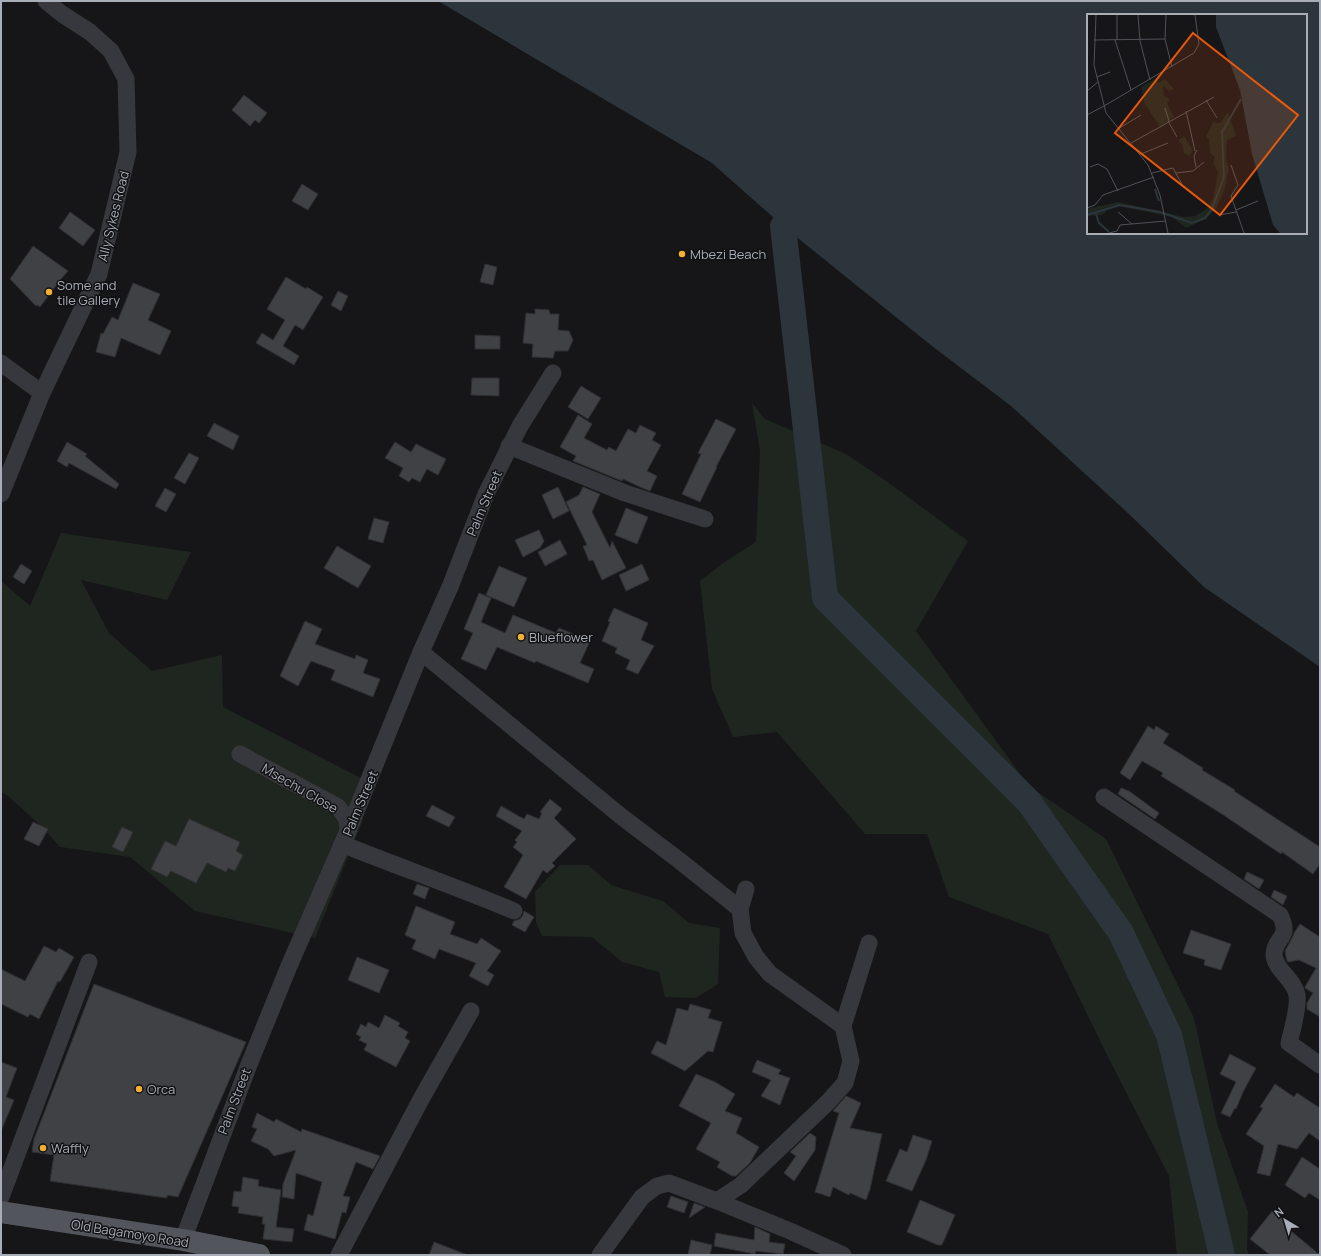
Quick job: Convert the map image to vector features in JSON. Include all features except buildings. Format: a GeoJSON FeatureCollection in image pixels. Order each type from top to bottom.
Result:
{"type":"FeatureCollection","features":[{"type":"Feature","properties":{"kind":"main road","name":"Old Bagamoyo Road"},"geometry":{"type":"LineString","coordinates":[[1,1212],[183,1240],[259,1255]]}},
{"type":"Feature","properties":{"kind":"street","name":"Ally Sykes Road"},"geometry":{"type":"LineString","coordinates":[[1,494],[42,392],[99,274],[128,152],[126,80],[111,51],[90,32],[62,14],[46,1]]}},
{"type":"Feature","properties":{"kind":"street"},"geometry":{"type":"LineString","coordinates":[[1,363],[42,392]]}},
{"type":"Feature","properties":{"kind":"street","name":"Palm Street"},"geometry":{"type":"LineString","coordinates":[[183,1240],[248,1067],[289,966],[345,837],[421,652],[450,587],[486,494],[520,426],[553,373]]}},
{"type":"Feature","properties":{"kind":"street"},"geometry":{"type":"LineString","coordinates":[[509,446],[625,493],[704,519]]}},
{"type":"Feature","properties":{"kind":"street"},"geometry":{"type":"LineString","coordinates":[[421,652],[622,818],[740,909]]}},
{"type":"Feature","properties":{"kind":"street","name":"Msechu Close"},"geometry":{"type":"LineString","coordinates":[[240,754],[338,807],[347,819],[345,837]]}},
{"type":"Feature","properties":{"kind":"street"},"geometry":{"type":"LineString","coordinates":[[1104,797],[1280,915],[1284,924],[1283,936],[1276,946],[1274,956],[1278,965],[1294,986],[1297,995],[1289,1043],[1320,1065]]}},
{"type":"Feature","properties":{"kind":"street"},"geometry":{"type":"LineString","coordinates":[[345,837],[389,863],[456,887],[514,911]]}},
{"type":"Feature","properties":{"kind":"street"},"geometry":{"type":"LineString","coordinates":[[746,888],[740,909],[743,933],[756,957],[770,974],[843,1026]]}},
{"type":"Feature","properties":{"kind":"street"},"geometry":{"type":"LineString","coordinates":[[717,1201],[741,1185],[828,1102],[845,1083],[851,1061],[843,1026],[869,943]]}},
{"type":"Feature","properties":{"kind":"street"},"geometry":{"type":"LineString","coordinates":[[1,1197],[89,962]]}},
{"type":"Feature","properties":{"kind":"street"},"geometry":{"type":"LineString","coordinates":[[339,1255],[420,1101],[471,1011]]}},
{"type":"Feature","properties":{"kind":"street"},"geometry":{"type":"LineString","coordinates":[[600,1255],[642,1197],[657,1186],[669,1183],[790,1231],[843,1255]]}},
{"type":"Feature","properties":{"kind":"shaded area"},"geometry":{"type":"Polygon","coordinates":[[[438,1],[1320,1],[1320,667],[1204,587],[1129,514],[1011,406],[932,346],[783,226],[712,163],[438,1]]]}},
{"type":"Feature","properties":{"kind":"shaded area"},"geometry":{"type":"Polygon","coordinates":[[[752,403],[765,419],[846,454],[889,483],[968,541],[916,631],[1029,786],[1106,839],[1194,1018],[1217,1123],[1248,1212],[1247,1249],[1249,1255],[1177,1255],[1169,1176],[1107,1055],[1048,934],[949,897],[927,834],[865,834],[777,732],[733,737],[712,689],[700,581],[723,563],[756,542],[760,451],[752,403]]]}},
{"type":"Feature","properties":{"kind":"shaded area"},"geometry":{"type":"Polygon","coordinates":[[[61,533],[191,552],[167,600],[81,580],[109,633],[152,671],[222,655],[223,707],[361,778],[364,808],[362,822],[315,938],[195,911],[130,857],[60,847],[39,824],[8,796],[1,792],[1,581],[30,606],[61,533]]]}},
{"type":"Feature","properties":{"kind":"shaded area"},"geometry":{"type":"Polygon","coordinates":[[[560,865],[588,865],[611,885],[663,901],[689,923],[720,928],[718,984],[696,998],[665,997],[659,972],[622,962],[592,937],[542,936],[536,922],[535,892],[560,865]]]}},
{"type":"Feature","properties":{"kind":"waterway"},"geometry":{"type":"LineString","coordinates":[[783,226],[825,598],[1029,802],[1121,933],[1169,1035],[1222,1255]]}},
{"type":"Feature","properties":{"kind":"place","name":"Mbezi Beach"},"geometry":{"type":"Point","coordinates":[682,254]}},
{"type":"Feature","properties":{"kind":"place","name":"Some and tile Gallery"},"geometry":{"type":"Point","coordinates":[49,292]}},
{"type":"Feature","properties":{"kind":"place","name":"Blueflower"},"geometry":{"type":"Point","coordinates":[521,637]}},
{"type":"Feature","properties":{"kind":"place","name":"Orca"},"geometry":{"type":"Point","coordinates":[139,1089]}},
{"type":"Feature","properties":{"kind":"place","name":"Waffly"},"geometry":{"type":"Point","coordinates":[43,1148]}}]}
